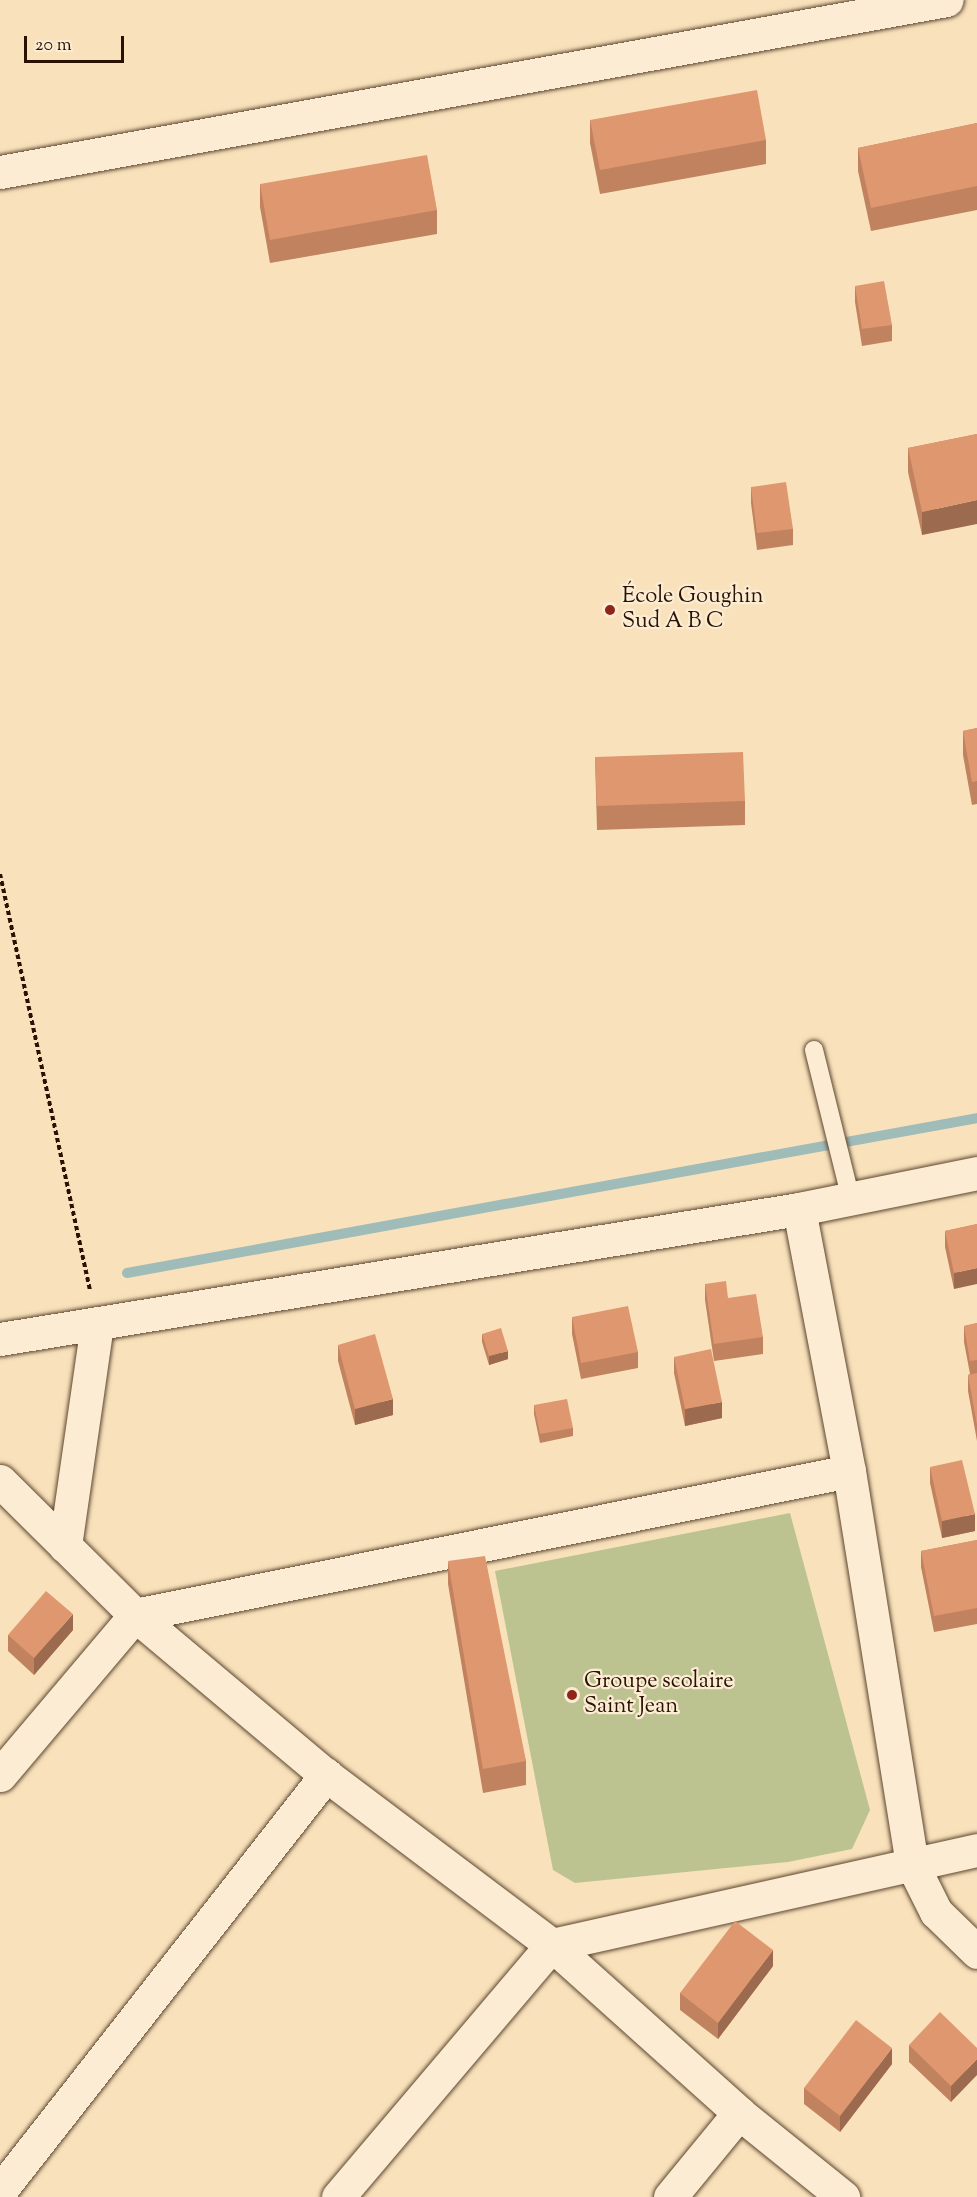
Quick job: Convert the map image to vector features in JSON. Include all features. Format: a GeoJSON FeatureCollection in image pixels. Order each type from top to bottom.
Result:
{"type":"FeatureCollection","features":[{"type":"Feature","properties":{"kind":"street"},"geometry":{"type":"LineString","coordinates":[[0,172],[946,0]]}},
{"type":"Feature","properties":{"kind":"street"},"geometry":{"type":"LineString","coordinates":[[0,1339],[799,1209],[847,1186],[977,1173]]}},
{"type":"Feature","properties":{"kind":"street"},"geometry":{"type":"LineString","coordinates":[[799,1209],[849,1471],[912,1864],[936,1912],[977,1952]]}},
{"type":"Feature","properties":{"kind":"street"},"geometry":{"type":"LineString","coordinates":[[65,1546],[98,1323]]}},
{"type":"Feature","properties":{"kind":"street"},"geometry":{"type":"LineString","coordinates":[[0,1774],[135,1615],[849,1471]]}},
{"type":"Feature","properties":{"kind":"street"},"geometry":{"type":"LineString","coordinates":[[0,1481],[135,1615],[326,1775],[552,1945],[739,2113],[843,2197]]}},
{"type":"Feature","properties":{"kind":"street"},"geometry":{"type":"LineString","coordinates":[[0,2191],[326,1775]]}},
{"type":"Feature","properties":{"kind":"street"},"geometry":{"type":"LineString","coordinates":[[338,2197],[552,1945],[977,1850]]}},
{"type":"Feature","properties":{"kind":"street"},"geometry":{"type":"LineString","coordinates":[[670,2197],[739,2113]]}},
{"type":"Feature","properties":{"kind":"lane"},"geometry":{"type":"LineString","coordinates":[[814,1050],[826,1110],[847,1186]]}},
{"type":"Feature","properties":{"kind":"path"},"geometry":{"type":"LineString","coordinates":[[0,874],[98,1323]]}},
{"type":"Feature","properties":{"kind":"green space","name":"Groupe scolaire Saint Jean"},"geometry":{"type":"Polygon","coordinates":[[[790,1513],[870,1810],[852,1849],[788,1862],[575,1883],[553,1870],[495,1571],[790,1513]]]}},
{"type":"Feature","properties":{"kind":"building"},"geometry":{"type":"Polygon","coordinates":[[[757,90],[766,140],[600,170],[590,120],[757,90]]]}},
{"type":"Feature","properties":{"kind":"building"},"geometry":{"type":"Polygon","coordinates":[[[977,123],[977,186],[871,208],[858,148],[977,123]]]}},
{"type":"Feature","properties":{"kind":"building"},"geometry":{"type":"Polygon","coordinates":[[[427,155],[437,210],[270,240],[260,184],[427,155]]]}},
{"type":"Feature","properties":{"kind":"building"},"geometry":{"type":"Polygon","coordinates":[[[884,281],[892,325],[862,329],[855,286],[884,281]]]}},
{"type":"Feature","properties":{"kind":"building"},"geometry":{"type":"Polygon","coordinates":[[[977,434],[977,500],[922,512],[908,448],[977,434]]]}},
{"type":"Feature","properties":{"kind":"building"},"geometry":{"type":"Polygon","coordinates":[[[786,482],[793,529],[757,533],[751,487],[786,482]]]}},
{"type":"Feature","properties":{"kind":"building"},"geometry":{"type":"Polygon","coordinates":[[[977,728],[977,781],[972,782],[963,731],[977,728]]]}},
{"type":"Feature","properties":{"kind":"building"},"geometry":{"type":"Polygon","coordinates":[[[743,752],[745,801],[597,806],[595,757],[743,752]]]}},
{"type":"Feature","properties":{"kind":"building"},"geometry":{"type":"Polygon","coordinates":[[[977,1224],[977,1268],[954,1273],[945,1231],[977,1224]]]}},
{"type":"Feature","properties":{"kind":"building"},"geometry":{"type":"Polygon","coordinates":[[[726,1281],[728,1298],[756,1294],[763,1337],[714,1344],[705,1284],[726,1281]]]}},
{"type":"Feature","properties":{"kind":"building"},"geometry":{"type":"Polygon","coordinates":[[[628,1306],[638,1352],[581,1363],[572,1317],[628,1306]]]}},
{"type":"Feature","properties":{"kind":"building"},"geometry":{"type":"Polygon","coordinates":[[[977,1323],[977,1360],[970,1361],[964,1326],[977,1323]]]}},
{"type":"Feature","properties":{"kind":"building"},"geometry":{"type":"Polygon","coordinates":[[[501,1328],[508,1351],[489,1356],[482,1334],[501,1328]]]}},
{"type":"Feature","properties":{"kind":"building"},"geometry":{"type":"Polygon","coordinates":[[[375,1334],[393,1399],[355,1409],[338,1345],[375,1334]]]}},
{"type":"Feature","properties":{"kind":"building"},"geometry":{"type":"Polygon","coordinates":[[[711,1349],[722,1402],[685,1409],[674,1357],[711,1349]]]}},
{"type":"Feature","properties":{"kind":"building"},"geometry":{"type":"Polygon","coordinates":[[[977,1373],[977,1425],[968,1375],[977,1373]]]}},
{"type":"Feature","properties":{"kind":"building"},"geometry":{"type":"Polygon","coordinates":[[[567,1399],[573,1428],[540,1434],[534,1405],[567,1399]]]}},
{"type":"Feature","properties":{"kind":"building"},"geometry":{"type":"Polygon","coordinates":[[[962,1460],[975,1514],[942,1521],[930,1467],[962,1460]]]}},
{"type":"Feature","properties":{"kind":"building"},"geometry":{"type":"Polygon","coordinates":[[[977,1540],[977,1608],[934,1616],[921,1551],[977,1540]]]}},
{"type":"Feature","properties":{"kind":"building"},"geometry":{"type":"Polygon","coordinates":[[[485,1556],[526,1761],[483,1769],[448,1561],[485,1556]]]}},
{"type":"Feature","properties":{"kind":"building"},"geometry":{"type":"Polygon","coordinates":[[[46,1591],[73,1614],[34,1658],[8,1635],[46,1591]]]}},
{"type":"Feature","properties":{"kind":"building"},"geometry":{"type":"Polygon","coordinates":[[[735,1921],[773,1950],[718,2023],[680,1993],[735,1921]]]}},
{"type":"Feature","properties":{"kind":"building"},"geometry":{"type":"Polygon","coordinates":[[[940,2012],[977,2048],[977,2059],[951,2086],[909,2045],[940,2012]]]}},
{"type":"Feature","properties":{"kind":"building"},"geometry":{"type":"Polygon","coordinates":[[[856,2020],[892,2048],[840,2116],[804,2088],[856,2020]]]}},
{"type":"Feature","properties":{"kind":"waterway"},"geometry":{"type":"LineString","coordinates":[[127,1273],[977,1118]]}},
{"type":"Feature","properties":{"kind":"place","name":"École Goughin Sud A B C"},"geometry":{"type":"Point","coordinates":[610,610]}},
{"type":"Feature","properties":{"kind":"place","name":"Groupe scolaire Saint Jean"},"geometry":{"type":"Point","coordinates":[572,1695]}}]}
